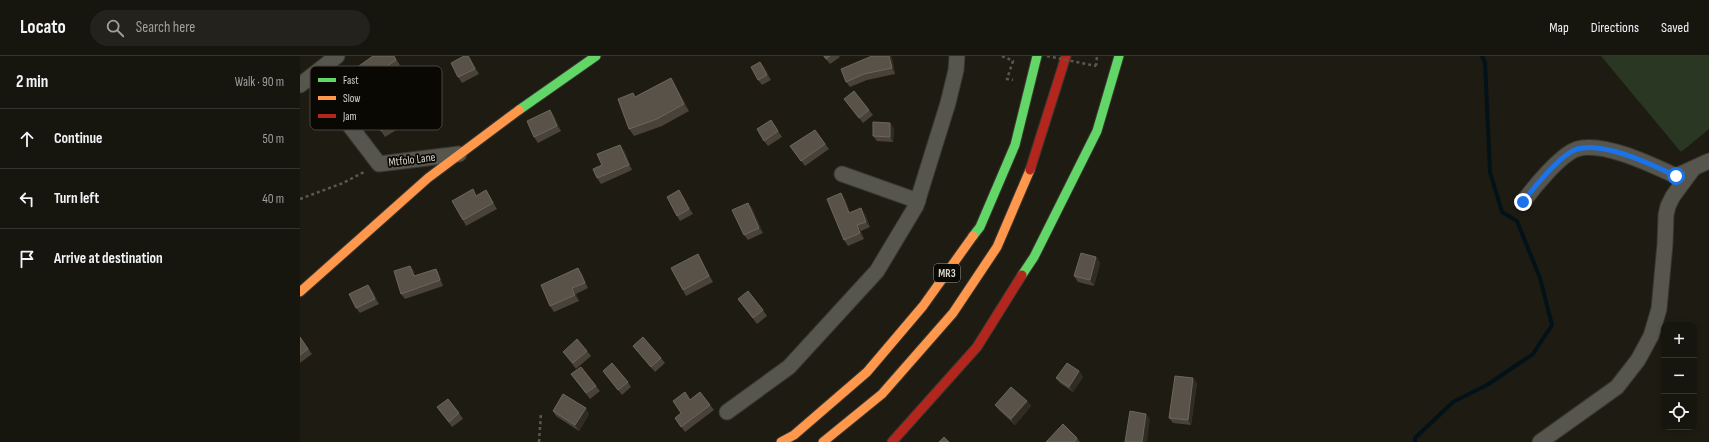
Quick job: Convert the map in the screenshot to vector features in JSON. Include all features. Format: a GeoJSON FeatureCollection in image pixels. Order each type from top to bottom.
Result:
{"type":"FeatureCollection","features":[{"type":"Feature","properties":{"kind":"main road"},"geometry":{"type":"LineString","coordinates":[[300,292],[428,178],[564,77],[596,56]]}},
{"type":"Feature","properties":{"kind":"main road","name":"MR3"},"geometry":{"type":"LineString","coordinates":[[781,442],[794,435],[867,372],[923,306],[980,227],[1015,145],[1037,56]]}},
{"type":"Feature","properties":{"kind":"main road","name":"MR3"},"geometry":{"type":"LineString","coordinates":[[823,442],[882,394],[892,383],[953,313],[997,247],[1028,176],[1066,56]]}},
{"type":"Feature","properties":{"kind":"main road"},"geometry":{"type":"LineString","coordinates":[[892,442],[977,347],[1034,257],[1097,131],[1119,56]]}},
{"type":"Feature","properties":{"kind":"street"},"geometry":{"type":"LineString","coordinates":[[324,66],[337,56]]}},
{"type":"Feature","properties":{"kind":"street"},"geometry":{"type":"LineString","coordinates":[[727,412],[789,367],[877,271],[918,201],[948,103],[956,70],[957,56]]}},
{"type":"Feature","properties":{"kind":"street"},"geometry":{"type":"LineString","coordinates":[[300,85],[310,78]]}},
{"type":"Feature","properties":{"kind":"street","name":"Mtfolo Lane"},"geometry":{"type":"LineString","coordinates":[[353,130],[379,164],[460,154]]}},
{"type":"Feature","properties":{"kind":"street"},"geometry":{"type":"LineString","coordinates":[[1523,202],[1535,186],[1560,161],[1577,149],[1599,147],[1676,176],[1693,170],[1709,161]]}},
{"type":"Feature","properties":{"kind":"street"},"geometry":{"type":"LineString","coordinates":[[1540,442],[1617,387],[1638,360],[1651,336],[1659,309],[1666,215],[1668,206],[1693,170]]}},
{"type":"Feature","properties":{"kind":"street"},"geometry":{"type":"LineString","coordinates":[[842,174],[918,201]]}},
{"type":"Feature","properties":{"kind":"path"},"geometry":{"type":"LineString","coordinates":[[1002,56],[1013,61],[1008,79],[1014,80],[1015,74]]}},
{"type":"Feature","properties":{"kind":"path"},"geometry":{"type":"LineString","coordinates":[[1047,56],[1096,66],[1097,56]]}},
{"type":"Feature","properties":{"kind":"path"},"geometry":{"type":"LineString","coordinates":[[300,199],[343,184],[379,164]]}},
{"type":"Feature","properties":{"kind":"path"},"geometry":{"type":"LineString","coordinates":[[539,442],[541,414]]}},
{"type":"Feature","properties":{"kind":"green space"},"geometry":{"type":"Polygon","coordinates":[[[1601,56],[1709,56],[1709,129],[1681,152],[1601,56]]]}},
{"type":"Feature","properties":{"kind":"building"},"geometry":{"type":"Polygon","coordinates":[[[373,56],[394,56],[396,60],[387,66],[359,66],[373,56]]]}},
{"type":"Feature","properties":{"kind":"building"},"geometry":{"type":"Polygon","coordinates":[[[464,56],[468,56],[475,69],[458,77],[451,63],[464,56]]]}},
{"type":"Feature","properties":{"kind":"building"},"geometry":{"type":"Polygon","coordinates":[[[872,56],[889,56],[892,68],[864,74],[846,82],[841,69],[872,56]]]}},
{"type":"Feature","properties":{"kind":"building"},"geometry":{"type":"Polygon","coordinates":[[[760,62],[767,75],[758,80],[751,67],[760,62]]]}},
{"type":"Feature","properties":{"kind":"building"},"geometry":{"type":"Polygon","coordinates":[[[671,78],[684,104],[657,119],[629,129],[618,99],[633,93],[635,97],[671,78]]]}},
{"type":"Feature","properties":{"kind":"building"},"geometry":{"type":"Polygon","coordinates":[[[854,91],[869,110],[859,118],[844,99],[854,91]]]}},
{"type":"Feature","properties":{"kind":"building"},"geometry":{"type":"Polygon","coordinates":[[[550,110],[557,126],[534,137],[527,121],[550,110]]]}},
{"type":"Feature","properties":{"kind":"building"},"geometry":{"type":"Polygon","coordinates":[[[771,120],[778,131],[764,141],[757,129],[771,120]]]}},
{"type":"Feature","properties":{"kind":"building"},"geometry":{"type":"Polygon","coordinates":[[[873,122],[890,123],[890,137],[873,136],[873,122]]]}},
{"type":"Feature","properties":{"kind":"building"},"geometry":{"type":"Polygon","coordinates":[[[815,130],[825,144],[801,161],[790,146],[815,130]]]}},
{"type":"Feature","properties":{"kind":"building"},"geometry":{"type":"Polygon","coordinates":[[[620,145],[629,165],[597,178],[593,169],[602,165],[597,154],[620,145]]]}},
{"type":"Feature","properties":{"kind":"building"},"geometry":{"type":"Polygon","coordinates":[[[473,189],[476,196],[486,190],[493,203],[463,220],[452,201],[473,189]]]}},
{"type":"Feature","properties":{"kind":"building"},"geometry":{"type":"Polygon","coordinates":[[[679,190],[689,209],[677,216],[667,197],[679,190]]]}},
{"type":"Feature","properties":{"kind":"building"},"geometry":{"type":"Polygon","coordinates":[[[841,193],[849,213],[861,208],[866,222],[857,225],[860,233],[844,240],[827,199],[841,193]]]}},
{"type":"Feature","properties":{"kind":"building"},"geometry":{"type":"Polygon","coordinates":[[[748,203],[759,228],[744,235],[732,210],[748,203]]]}},
{"type":"Feature","properties":{"kind":"building"},"geometry":{"type":"Polygon","coordinates":[[[1081,253],[1096,257],[1090,280],[1074,276],[1081,253]]]}},
{"type":"Feature","properties":{"kind":"building"},"geometry":{"type":"Polygon","coordinates":[[[698,254],[709,276],[683,290],[671,268],[698,254]]]}},
{"type":"Feature","properties":{"kind":"building"},"geometry":{"type":"Polygon","coordinates":[[[410,266],[414,276],[436,269],[440,280],[401,294],[394,271],[410,266]]]}},
{"type":"Feature","properties":{"kind":"building"},"geometry":{"type":"Polygon","coordinates":[[[578,268],[585,283],[572,288],[575,295],[550,306],[541,285],[578,268]]]}},
{"type":"Feature","properties":{"kind":"building"},"geometry":{"type":"Polygon","coordinates":[[[368,285],[375,299],[356,308],[349,294],[368,285]]]}},
{"type":"Feature","properties":{"kind":"building"},"geometry":{"type":"Polygon","coordinates":[[[748,291],[763,310],[753,318],[738,299],[748,291]]]}},
{"type":"Feature","properties":{"kind":"building"},"geometry":{"type":"Polygon","coordinates":[[[300,337],[308,349],[300,355],[300,337]]]}},
{"type":"Feature","properties":{"kind":"building"},"geometry":{"type":"Polygon","coordinates":[[[643,337],[661,358],[651,367],[633,346],[643,337]]]}},
{"type":"Feature","properties":{"kind":"building"},"geometry":{"type":"Polygon","coordinates":[[[577,339],[587,351],[573,363],[563,352],[577,339]]]}},
{"type":"Feature","properties":{"kind":"building"},"geometry":{"type":"Polygon","coordinates":[[[612,363],[628,382],[618,390],[603,371],[612,363]]]}},
{"type":"Feature","properties":{"kind":"building"},"geometry":{"type":"Polygon","coordinates":[[[1067,363],[1079,371],[1069,387],[1056,378],[1067,363]]]}},
{"type":"Feature","properties":{"kind":"building"},"geometry":{"type":"Polygon","coordinates":[[[581,367],[596,386],[586,393],[571,374],[581,367]]]}},
{"type":"Feature","properties":{"kind":"building"},"geometry":{"type":"Polygon","coordinates":[[[1175,376],[1193,378],[1188,420],[1169,418],[1175,376]]]}},
{"type":"Feature","properties":{"kind":"building"},"geometry":{"type":"Polygon","coordinates":[[[1011,387],[1027,401],[1011,419],[995,405],[1011,387]]]}},
{"type":"Feature","properties":{"kind":"building"},"geometry":{"type":"Polygon","coordinates":[[[685,392],[690,400],[700,392],[710,405],[681,427],[675,418],[681,413],[673,401],[685,392]]]}},
{"type":"Feature","properties":{"kind":"building"},"geometry":{"type":"Polygon","coordinates":[[[563,394],[586,408],[575,425],[553,411],[563,394]]]}},
{"type":"Feature","properties":{"kind":"building"},"geometry":{"type":"Polygon","coordinates":[[[448,399],[459,413],[449,422],[437,407],[448,399]]]}},
{"type":"Feature","properties":{"kind":"building"},"geometry":{"type":"Polygon","coordinates":[[[1130,411],[1146,414],[1142,442],[1125,442],[1130,411]]]}},
{"type":"Feature","properties":{"kind":"building"},"geometry":{"type":"Polygon","coordinates":[[[1063,424],[1077,438],[1074,442],[1046,442],[1063,424]]]}},
{"type":"Feature","properties":{"kind":"building"},"geometry":{"type":"Polygon","coordinates":[[[944,437],[949,442],[939,442],[944,437]]]}},
{"type":"Feature","properties":{"kind":"waterway"},"geometry":{"type":"LineString","coordinates":[[1415,442],[1415,438],[1453,402],[1487,385],[1533,354],[1552,325],[1540,278],[1517,221],[1502,212],[1490,172],[1485,62],[1482,56]]}},
{"type":"Feature","properties":{"kind":"traffic: fast"},"geometry":{"type":"LineString","coordinates":[[519,110],[596,56]]}},
{"type":"Feature","properties":{"kind":"traffic: fast"},"geometry":{"type":"LineString","coordinates":[[973,236],[980,227],[1015,145],[1037,56]]}},
{"type":"Feature","properties":{"kind":"traffic: fast"},"geometry":{"type":"LineString","coordinates":[[1022,275],[1034,257],[1097,131],[1119,56]]}},
{"type":"Feature","properties":{"kind":"traffic: slow"},"geometry":{"type":"LineString","coordinates":[[300,292],[428,178],[519,110]]}},
{"type":"Feature","properties":{"kind":"traffic: slow"},"geometry":{"type":"LineString","coordinates":[[823,442],[882,394],[953,313],[997,247],[1030,170]]}},
{"type":"Feature","properties":{"kind":"traffic: slow"},"geometry":{"type":"LineString","coordinates":[[781,442],[794,435],[867,372],[923,306],[973,236]]}},
{"type":"Feature","properties":{"kind":"traffic: jam"},"geometry":{"type":"LineString","coordinates":[[1030,170],[1066,56]]}},
{"type":"Feature","properties":{"kind":"traffic: jam"},"geometry":{"type":"LineString","coordinates":[[892,442],[977,347],[1022,275]]}},
{"type":"Feature","properties":{"kind":"route"},"geometry":{"type":"LineString","coordinates":[[1523,202],[1535,186],[1560,161],[1577,149],[1599,147],[1676,176]]}}]}
